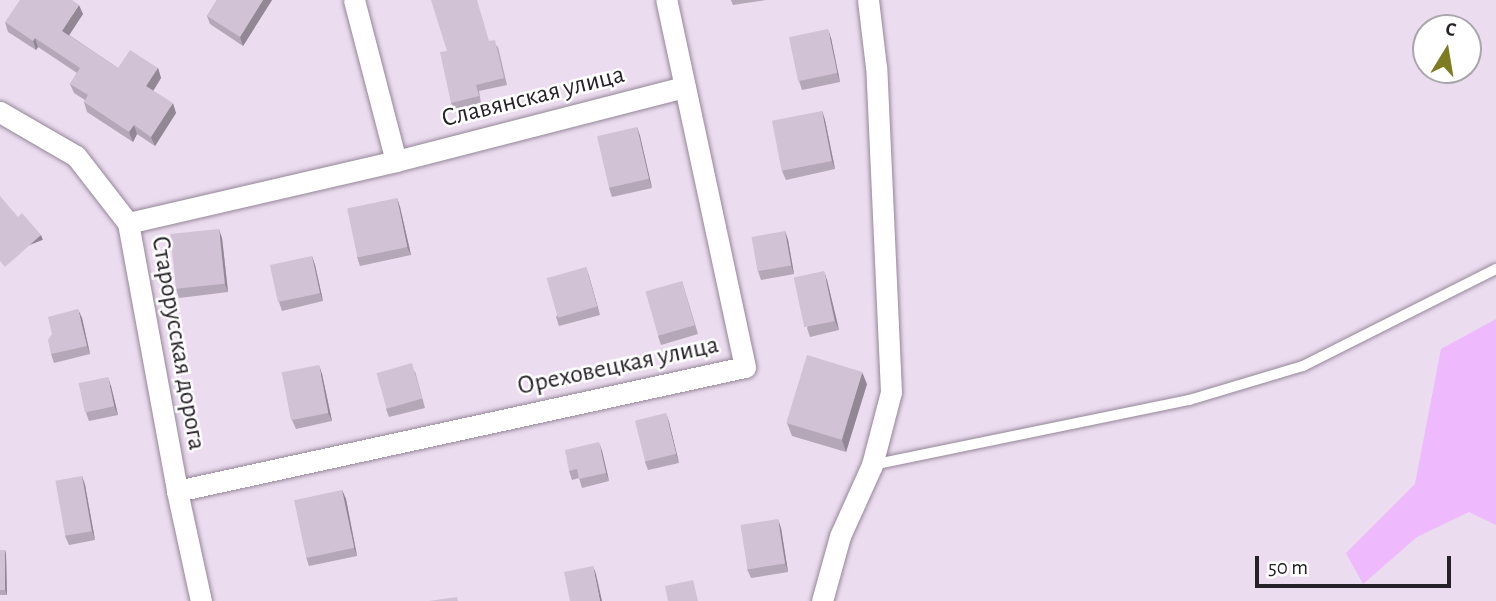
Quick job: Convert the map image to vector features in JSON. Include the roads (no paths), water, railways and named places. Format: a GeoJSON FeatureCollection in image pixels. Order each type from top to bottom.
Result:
{"type":"FeatureCollection","features":[{"type":"Feature","properties":{"kind":"street"},"geometry":{"type":"LineString","coordinates":[[354,0],[396,161]]}},
{"type":"Feature","properties":{"kind":"street","name":"Ореховецкая улица"},"geometry":{"type":"LineString","coordinates":[[177,491],[745,368],[666,0]]}},
{"type":"Feature","properties":{"kind":"street"},"geometry":{"type":"LineString","coordinates":[[822,601],[839,536],[872,465],[891,392],[876,67],[868,0]]}},
{"type":"Feature","properties":{"kind":"street","name":"Славянская улица"},"geometry":{"type":"LineString","coordinates":[[128,223],[396,161],[685,88]]}},
{"type":"Feature","properties":{"kind":"street","name":"Старорусская дорога"},"geometry":{"type":"LineString","coordinates":[[0,112],[76,156],[128,223],[177,491],[201,601]]}},
{"type":"Feature","properties":{"kind":"lane"},"geometry":{"type":"LineString","coordinates":[[872,465],[1189,400],[1303,366],[1496,269]]}}]}
